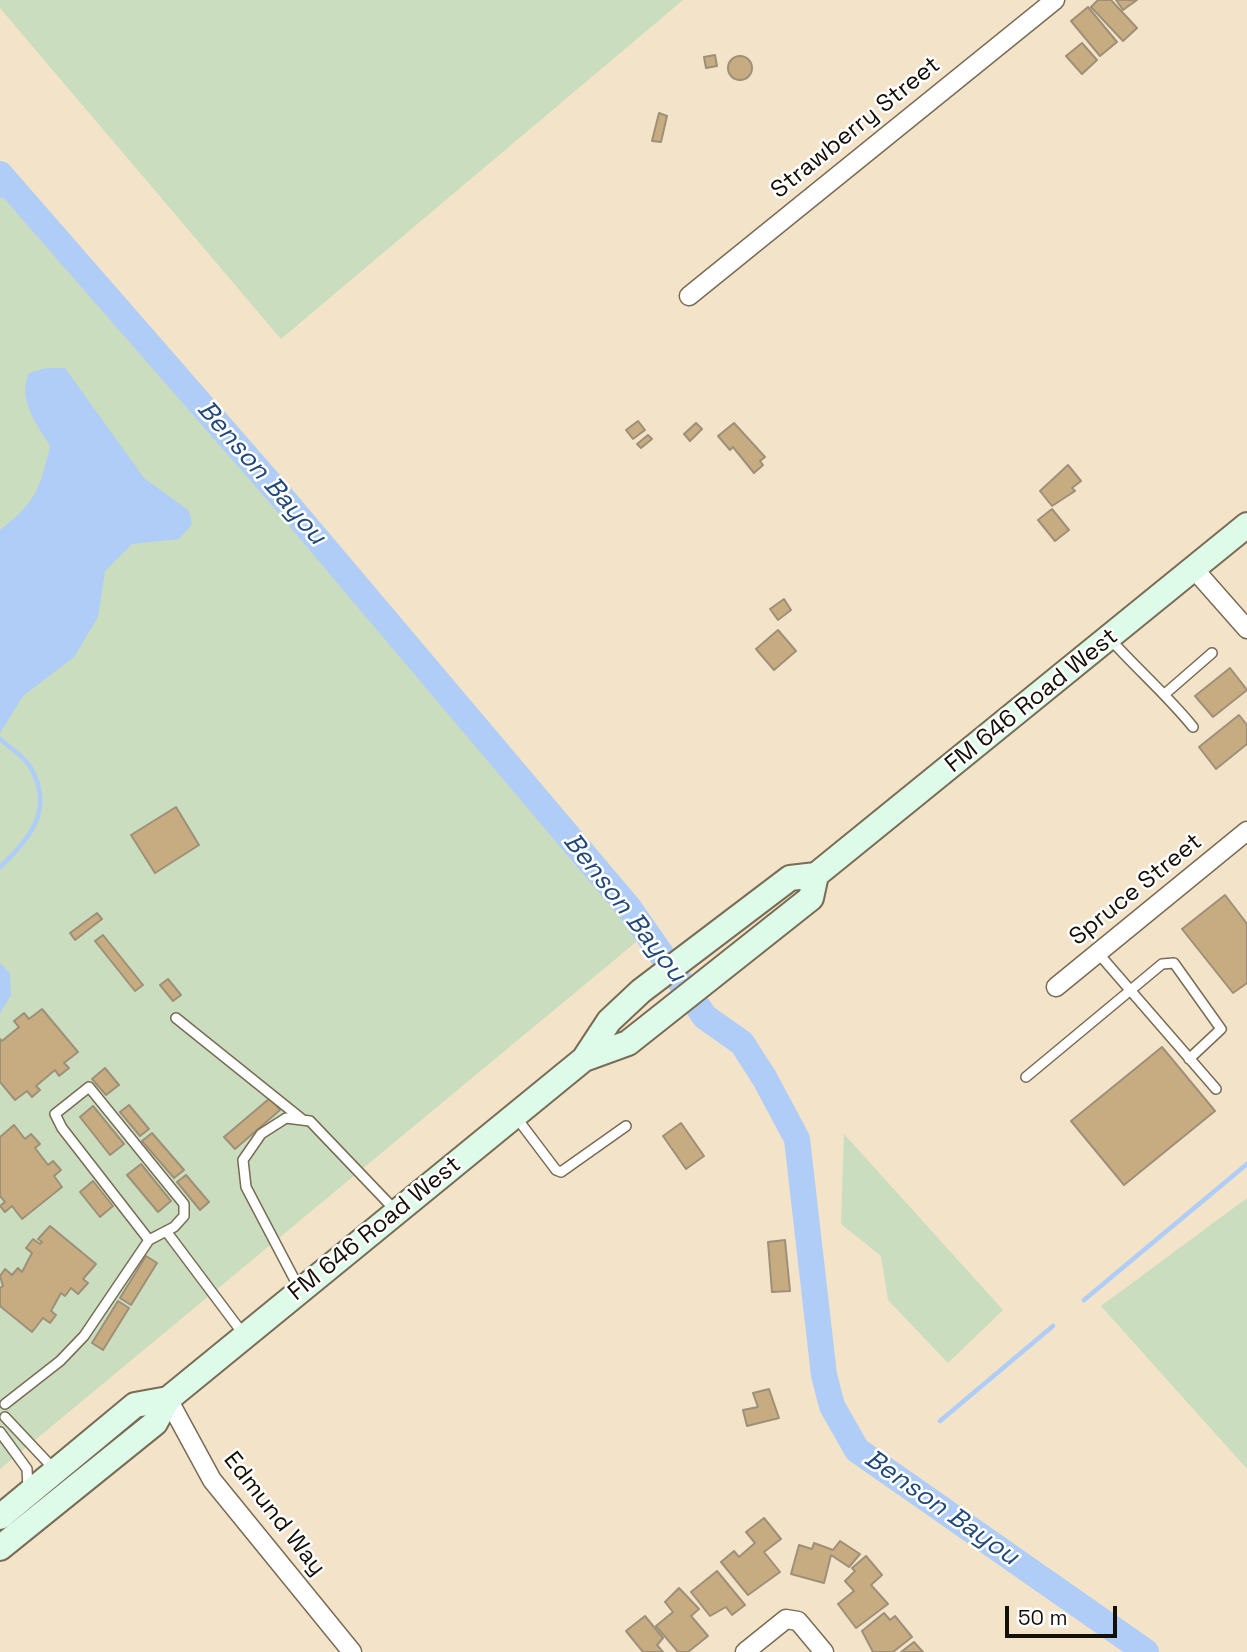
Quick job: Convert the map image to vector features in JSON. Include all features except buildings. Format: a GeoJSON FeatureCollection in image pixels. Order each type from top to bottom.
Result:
{"type":"FeatureCollection","features":[{"type":"Feature","properties":{"kind":"main road","name":"FM 646 Road West"},"geometry":{"type":"LineString","coordinates":[[0,1547],[155,1423],[168,1399],[584,1059],[608,1021],[641,991],[790,878],[816,875],[1247,526]]}},
{"type":"Feature","properties":{"kind":"main road","name":"FM 646 Road West"},"geometry":{"type":"LineString","coordinates":[[584,1059],[628,1043],[666,1015],[811,898],[816,875]]}},
{"type":"Feature","properties":{"kind":"main road","name":"FM 646 Road West"},"geometry":{"type":"LineString","coordinates":[[0,1517],[135,1405],[168,1399]]}},
{"type":"Feature","properties":{"kind":"main road"},"geometry":{"type":"LineString","coordinates":[[0,1547],[13,1524],[37,1505],[57,1472]]}},
{"type":"Feature","properties":{"kind":"street","name":"Strawberry Street"},"geometry":{"type":"LineString","coordinates":[[690,296],[1055,0]]}},
{"type":"Feature","properties":{"kind":"street"},"geometry":{"type":"LineString","coordinates":[[1194,569],[1246,627]]}},
{"type":"Feature","properties":{"kind":"street","name":"Spruce Street"},"geometry":{"type":"LineString","coordinates":[[1056,987],[1247,831]]}},
{"type":"Feature","properties":{"kind":"street","name":"Edmund Way"},"geometry":{"type":"LineString","coordinates":[[168,1399],[212,1480],[352,1652]]}},
{"type":"Feature","properties":{"kind":"street"},"geometry":{"type":"LineString","coordinates":[[745,1652],[786,1619],[798,1621],[824,1652]]}},
{"type":"Feature","properties":{"kind":"lane"},"geometry":{"type":"LineString","coordinates":[[1109,638],[1146,678],[1166,693],[1194,727]]}},
{"type":"Feature","properties":{"kind":"lane"},"geometry":{"type":"LineString","coordinates":[[1166,693],[1213,653]]}},
{"type":"Feature","properties":{"kind":"lane"},"geometry":{"type":"LineString","coordinates":[[1098,953],[1216,1089]]}},
{"type":"Feature","properties":{"kind":"lane"},"geometry":{"type":"LineString","coordinates":[[1026,1077],[1162,964],[1174,962],[1221,1029],[1189,1059]]}},
{"type":"Feature","properties":{"kind":"lane"},"geometry":{"type":"LineString","coordinates":[[176,1018],[304,1121]]}},
{"type":"Feature","properties":{"kind":"lane"},"geometry":{"type":"LineString","coordinates":[[57,1472],[3,1420],[2,1402],[60,1362],[83,1336],[149,1240],[180,1222],[184,1216],[184,1204],[89,1087],[55,1114],[62,1128],[149,1240]]}},
{"type":"Feature","properties":{"kind":"lane"},"geometry":{"type":"LineString","coordinates":[[515,1115],[556,1170],[561,1172],[626,1126]]}},
{"type":"Feature","properties":{"kind":"lane"},"geometry":{"type":"LineString","coordinates":[[300,1290],[246,1187],[243,1160],[261,1134],[286,1118],[310,1121],[396,1211]]}},
{"type":"Feature","properties":{"kind":"lane"},"geometry":{"type":"LineString","coordinates":[[166,1231],[245,1336]]}},
{"type":"Feature","properties":{"kind":"lane"},"geometry":{"type":"LineString","coordinates":[[0,1432],[27,1469],[28,1488],[20,1500]]}},
{"type":"Feature","properties":{"kind":"green space"},"geometry":{"type":"Polygon","coordinates":[[[0,0],[683,0],[281,339],[0,8],[0,0]]]}},
{"type":"Feature","properties":{"kind":"green space"},"geometry":{"type":"Polygon","coordinates":[[[0,170],[647,933],[0,1469],[0,170]]]}},
{"type":"Feature","properties":{"kind":"green space"},"geometry":{"type":"Polygon","coordinates":[[[844,1134],[1003,1310],[948,1363],[888,1300],[881,1256],[841,1224],[844,1134]]]}},
{"type":"Feature","properties":{"kind":"green space"},"geometry":{"type":"Polygon","coordinates":[[[1247,1198],[1247,1469],[1101,1306],[1247,1198]]]}},
{"type":"Feature","properties":{"kind":"water"},"geometry":{"type":"Polygon","coordinates":[[[46,368],[65,368],[144,478],[189,511],[192,524],[179,539],[132,544],[105,571],[98,617],[74,657],[23,696],[0,733],[0,530],[29,502],[43,473],[50,446],[34,420],[25,393],[29,373],[46,368]]]}},
{"type":"Feature","properties":{"kind":"water"},"geometry":{"type":"Polygon","coordinates":[[[0,963],[10,973],[11,995],[0,1013],[0,963]]]}},
{"type":"Feature","properties":{"kind":"waterway","name":"Benson Bayou"},"geometry":{"type":"LineString","coordinates":[[0,174],[274,488],[629,908],[705,1017],[742,1043],[797,1139],[824,1375],[832,1406],[857,1450],[1146,1652]]}},
{"type":"Feature","properties":{"kind":"waterway"},"geometry":{"type":"LineString","coordinates":[[0,196],[15,191]]}},
{"type":"Feature","properties":{"kind":"waterway"},"geometry":{"type":"LineString","coordinates":[[0,739],[29,765],[40,795],[36,822],[21,845],[0,867]]}},
{"type":"Feature","properties":{"kind":"waterway"},"geometry":{"type":"LineString","coordinates":[[1084,1300],[1247,1164]]}},
{"type":"Feature","properties":{"kind":"waterway"},"geometry":{"type":"LineString","coordinates":[[940,1421],[1053,1326]]}},
{"type":"Feature","properties":{"kind":"waterway","name":"Benson Bayou"},"geometry":{"type":"LineString","coordinates":[[907,1486],[909,1481]]}}]}
